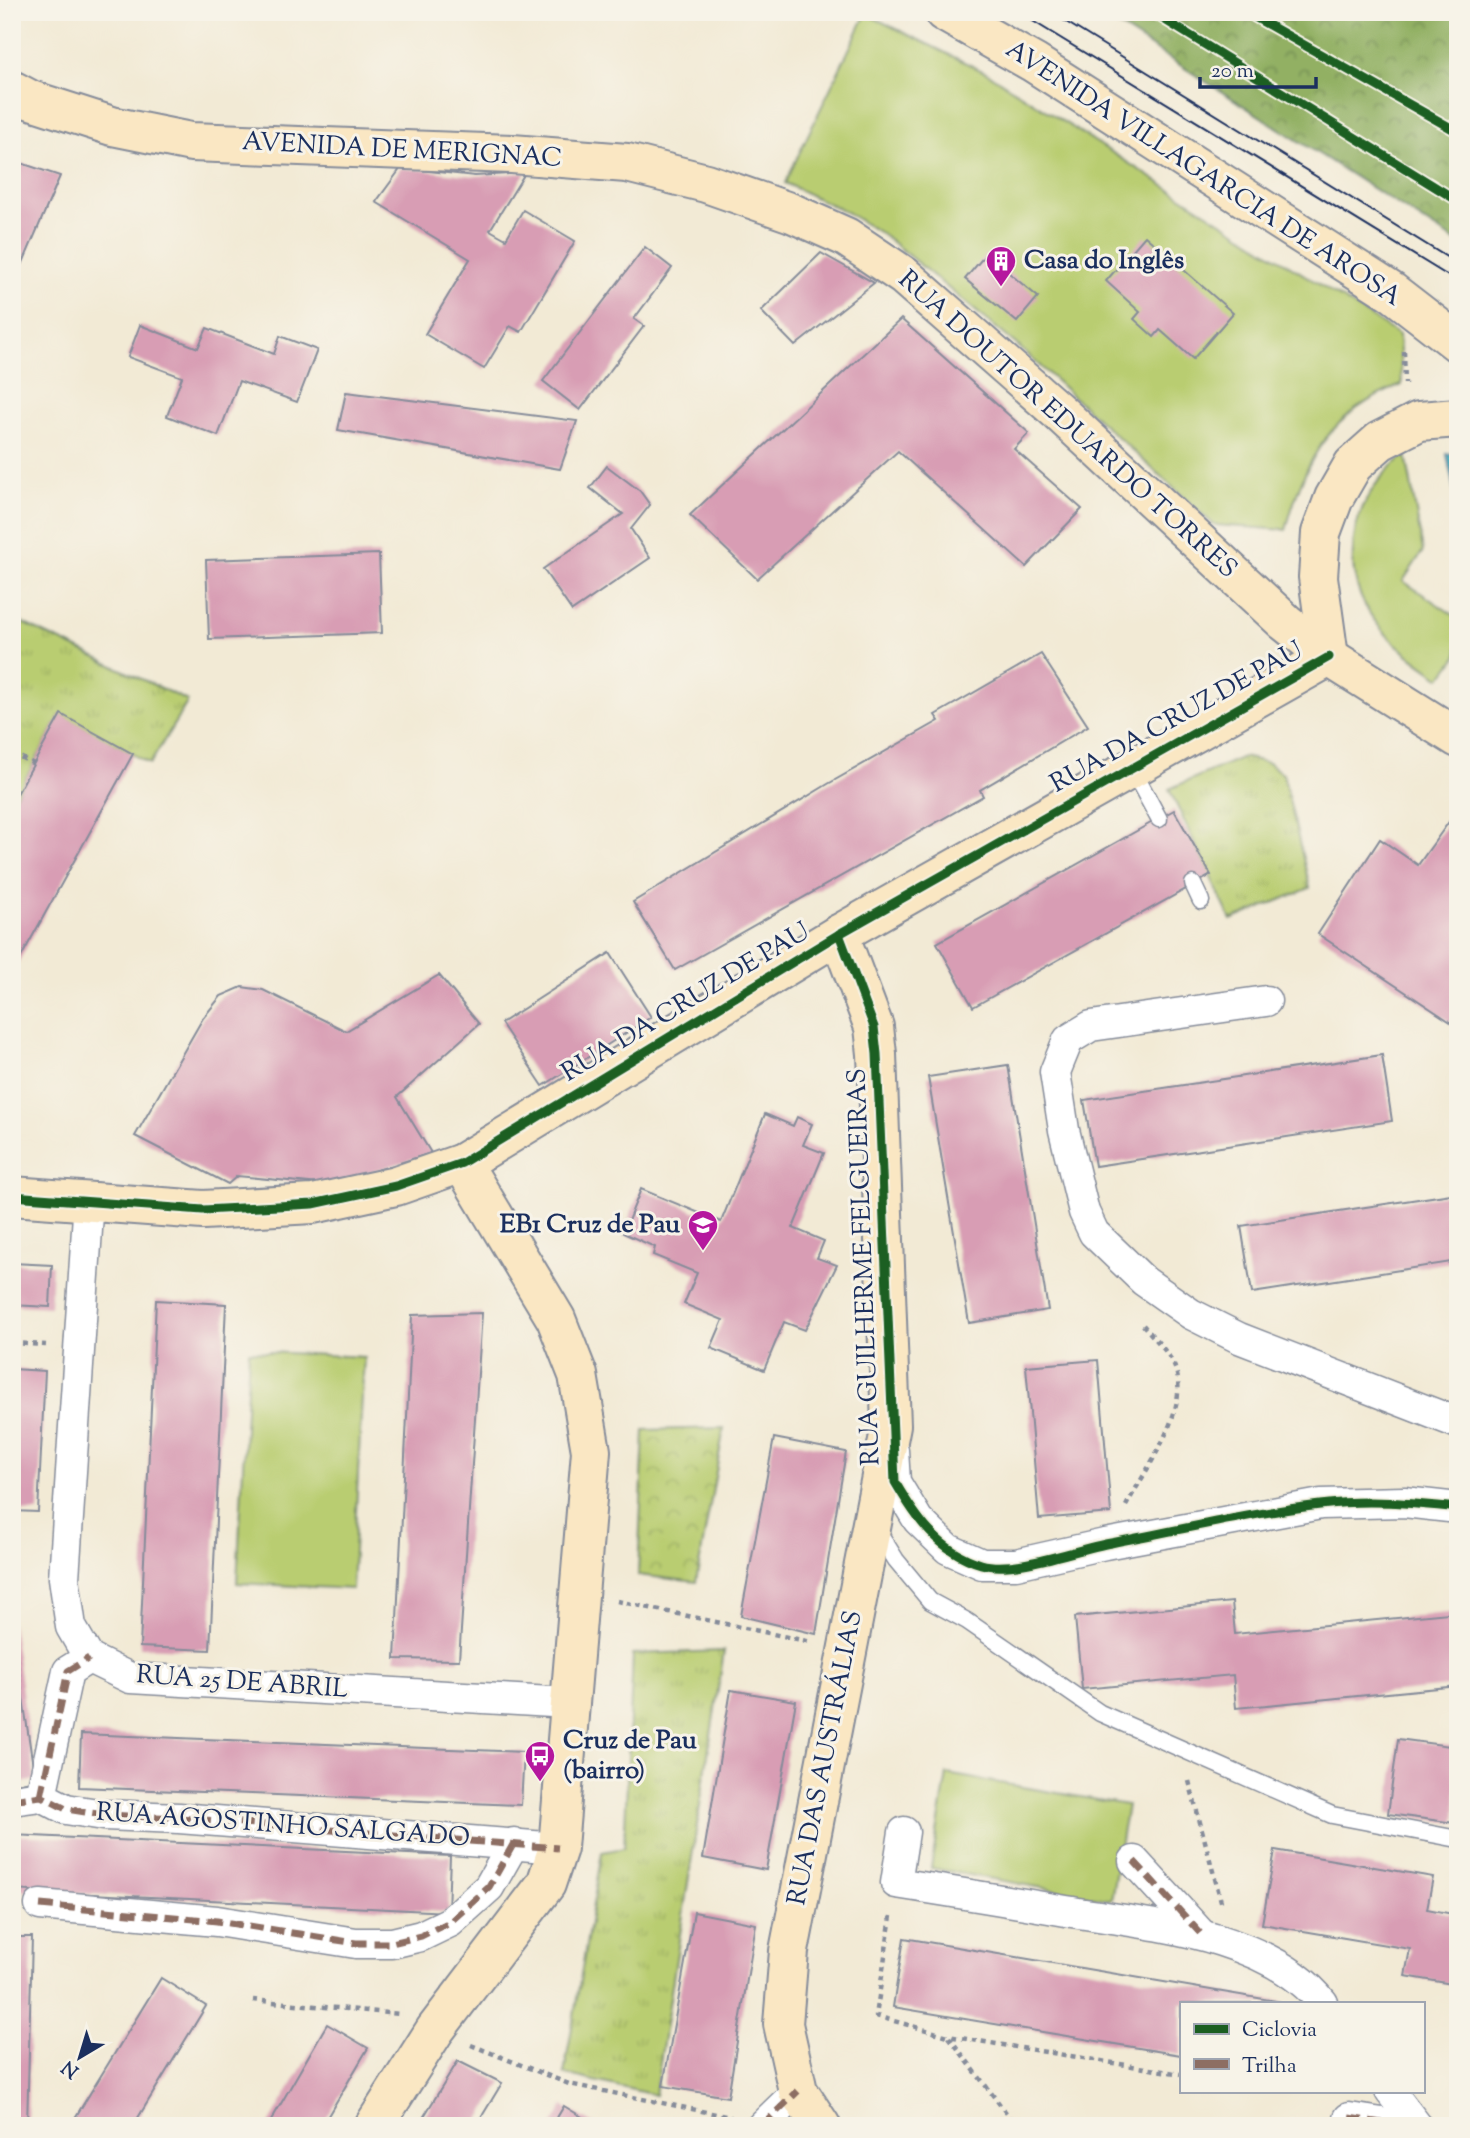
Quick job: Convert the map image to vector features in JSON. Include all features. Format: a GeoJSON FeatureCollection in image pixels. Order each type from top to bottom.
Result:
{"type":"FeatureCollection","features":[{"type":"Feature","properties":{"kind":"street","name":"AVENIDA VILLAGARCIA DE AROSA"},"geometry":{"type":"LineString","coordinates":[[944,12],[1034,63],[1402,300],[1458,343]]}},
{"type":"Feature","properties":{"kind":"street","name":"AVENIDA DE MERIGNAC"},"geometry":{"type":"LineString","coordinates":[[12,90],[31,100],[112,126],[191,142],[512,154],[627,163],[706,183],[792,213]]}},
{"type":"Feature","properties":{"kind":"street","name":"RUA DOUTOR EDUARDO TORRES"},"geometry":{"type":"LineString","coordinates":[[792,213],[846,237],[904,276],[1060,413],[1272,611],[1329,657]]}},
{"type":"Feature","properties":{"kind":"street"},"geometry":{"type":"LineString","coordinates":[[1458,418],[1419,421],[1380,441],[1353,465],[1334,498],[1321,533],[1318,576],[1329,657],[1458,738]]}},
{"type":"Feature","properties":{"kind":"street","name":"RUA DA CRUZ DE PAU"},"geometry":{"type":"LineString","coordinates":[[12,1196],[89,1199],[203,1210],[313,1204],[396,1186],[462,1163],[839,934],[1329,657]]}},
{"type":"Feature","properties":{"kind":"street","name":"RUA GUILHERME FELGUEIRAS"},"geometry":{"type":"LineString","coordinates":[[839,934],[874,1027],[877,1054],[895,1482],[918,1520],[948,1549],[982,1564],[1016,1564],[1105,1544],[1321,1504],[1404,1502],[1451,1509]]}},
{"type":"Feature","properties":{"kind":"street"},"geometry":{"type":"LineString","coordinates":[[1266,1001],[1091,1026],[1068,1040],[1055,1072],[1063,1130],[1084,1212],[1094,1233],[1144,1281],[1191,1314],[1239,1338],[1458,1423]]}},
{"type":"Feature","properties":{"kind":"street"},"geometry":{"type":"LineString","coordinates":[[374,2126],[435,2030],[546,1884],[558,1848],[591,1451],[578,1375],[556,1319],[462,1163]]}},
{"type":"Feature","properties":{"kind":"street"},"geometry":{"type":"LineString","coordinates":[[27,1798],[68,1671],[89,1658],[71,1628],[64,1578],[89,1199]]}},
{"type":"Feature","properties":{"kind":"street","name":"RUA DAS AUSTRÁLIAS"},"geometry":{"type":"LineString","coordinates":[[821,2126],[798,2091],[783,2024],[789,1951],[891,1425]]}},
{"type":"Feature","properties":{"kind":"street","name":"RUA 25 DE ABRIL"},"geometry":{"type":"LineString","coordinates":[[89,1658],[130,1678],[569,1703]]}},
{"type":"Feature","properties":{"kind":"street","name":"RUA AGOSTINHO SALGADO"},"geometry":{"type":"LineString","coordinates":[[27,1798],[66,1809],[104,1815],[558,1848]]}},
{"type":"Feature","properties":{"kind":"street"},"geometry":{"type":"LineString","coordinates":[[904,1832],[896,1882],[1200,1933],[1264,1958],[1314,1992],[1321,2002]]}},
{"type":"Feature","properties":{"kind":"street"},"geometry":{"type":"LineString","coordinates":[[40,1905],[217,1921],[356,1943],[392,1943],[421,1936],[450,1922],[489,1886],[514,1843]]}},
{"type":"Feature","properties":{"kind":"street"},"geometry":{"type":"LineString","coordinates":[[1134,1861],[1200,1933]]}},
{"type":"Feature","properties":{"kind":"street"},"geometry":{"type":"LineString","coordinates":[[762,2125],[798,2091]]}},
{"type":"Feature","properties":{"kind":"street"},"geometry":{"type":"LineString","coordinates":[[1391,2092],[1417,2126]]}},
{"type":"Feature","properties":{"kind":"street"},"geometry":{"type":"LineString","coordinates":[[1349,2118],[1402,2126]]}},
{"type":"Feature","properties":{"kind":"lane"},"geometry":{"type":"LineString","coordinates":[[1132,767],[1159,818]]}},
{"type":"Feature","properties":{"kind":"lane"},"geometry":{"type":"LineString","coordinates":[[1193,884],[1201,901]]}},
{"type":"Feature","properties":{"kind":"lane"},"geometry":{"type":"LineString","coordinates":[[871,1521],[896,1560],[930,1601],[967,1621],[1100,1713],[1332,1815],[1458,1839]]}},
{"type":"Feature","properties":{"kind":"path"},"geometry":{"type":"LineString","coordinates":[[1152,12],[1458,201]]}},
{"type":"Feature","properties":{"kind":"path"},"geometry":{"type":"LineString","coordinates":[[1246,12],[1458,132]]}},
{"type":"Feature","properties":{"kind":"path"},"geometry":{"type":"LineString","coordinates":[[1402,300],[1406,427]]}},
{"type":"Feature","properties":{"kind":"path"},"geometry":{"type":"LineString","coordinates":[[12,753],[34,764]]}},
{"type":"Feature","properties":{"kind":"path"},"geometry":{"type":"LineString","coordinates":[[1105,1544],[1169,1426],[1179,1394],[1175,1367],[1140,1322]]}},
{"type":"Feature","properties":{"kind":"path"},"geometry":{"type":"LineString","coordinates":[[578,1592],[846,1650]]}},
{"type":"Feature","properties":{"kind":"path"},"geometry":{"type":"LineString","coordinates":[[1180,1748],[1233,1946]]}},
{"type":"Feature","properties":{"kind":"path"},"geometry":{"type":"LineString","coordinates":[[896,1882],[876,2016],[948,2036],[1180,2074]]}},
{"type":"Feature","properties":{"kind":"path"},"geometry":{"type":"LineString","coordinates":[[253,2000],[412,2016],[435,2030],[569,2084],[762,2125]]}},
{"type":"Feature","properties":{"kind":"path"},"geometry":{"type":"LineString","coordinates":[[948,2036],[1016,2126]]}},
{"type":"Feature","properties":{"kind":"green space"},"geometry":{"type":"Polygon","coordinates":[[[1097,12],[1458,12],[1458,243],[1097,12]]]}},
{"type":"Feature","properties":{"kind":"green space"},"geometry":{"type":"Polygon","coordinates":[[[866,14],[987,73],[1399,335],[1402,385],[1356,409],[1324,441],[1302,481],[1286,530],[1214,525],[1017,345],[885,236],[846,212],[785,183],[866,14]]]}},
{"type":"Feature","properties":{"kind":"green space"},"geometry":{"type":"Polygon","coordinates":[[[1406,455],[1423,551],[1403,581],[1458,618],[1458,655],[1441,678],[1404,651],[1379,626],[1361,596],[1354,574],[1356,529],[1363,508],[1388,470],[1406,455]]]}},
{"type":"Feature","properties":{"kind":"green space"},"geometry":{"type":"Polygon","coordinates":[[[12,618],[188,701],[150,764],[61,715],[12,803],[12,618]]]}},
{"type":"Feature","properties":{"kind":"green space"},"geometry":{"type":"Polygon","coordinates":[[[1243,757],[1268,763],[1283,774],[1310,888],[1231,920],[1169,789],[1243,757]]]}},
{"type":"Feature","properties":{"kind":"green space"},"geometry":{"type":"Polygon","coordinates":[[[249,1351],[364,1357],[352,1589],[237,1583],[249,1351]]]}},
{"type":"Feature","properties":{"kind":"green space"},"geometry":{"type":"Polygon","coordinates":[[[724,1428],[696,1582],[638,1575],[644,1430],[724,1428]]]}},
{"type":"Feature","properties":{"kind":"green space"},"geometry":{"type":"Polygon","coordinates":[[[724,1651],[655,2095],[564,2074],[602,1852],[624,1848],[633,1654],[724,1651]]]}},
{"type":"Feature","properties":{"kind":"green space"},"geometry":{"type":"Polygon","coordinates":[[[947,1774],[1127,1805],[1111,1900],[931,1868],[947,1774]]]}},
{"type":"Feature","properties":{"kind":"water"},"geometry":{"type":"Polygon","coordinates":[[[1458,453],[1458,511],[1447,454],[1458,453]]]}},
{"type":"Feature","properties":{"kind":"building"},"geometry":{"type":"Polygon","coordinates":[[[15,161],[60,176],[22,265],[12,262],[15,161]]]}},
{"type":"Feature","properties":{"kind":"building"},"geometry":{"type":"Polygon","coordinates":[[[401,168],[475,176],[525,173],[490,230],[506,239],[523,210],[575,241],[521,332],[510,326],[484,369],[425,334],[470,259],[376,202],[401,168]]]}},
{"type":"Feature","properties":{"kind":"building"},"geometry":{"type":"Polygon","coordinates":[[[1145,236],[1233,313],[1193,359],[1160,330],[1154,337],[1134,319],[1140,312],[1106,281],[1145,236]]]}},
{"type":"Feature","properties":{"kind":"building"},"geometry":{"type":"Polygon","coordinates":[[[645,247],[672,268],[634,319],[644,326],[580,410],[543,381],[645,247]]]}},
{"type":"Feature","properties":{"kind":"building"},"geometry":{"type":"Polygon","coordinates":[[[821,253],[874,283],[795,346],[761,311],[821,253]]]}},
{"type":"Feature","properties":{"kind":"building","name":"Casa do Inglês"},"geometry":{"type":"Polygon","coordinates":[[[986,254],[1038,297],[1017,322],[965,279],[986,254]]]}},
{"type":"Feature","properties":{"kind":"building"},"geometry":{"type":"Polygon","coordinates":[[[901,319],[1029,433],[1014,449],[1082,509],[1026,567],[898,451],[757,579],[690,515],[901,319]]]}},
{"type":"Feature","properties":{"kind":"building"},"geometry":{"type":"Polygon","coordinates":[[[140,325],[198,348],[207,328],[274,354],[280,336],[317,350],[297,402],[239,381],[218,436],[167,416],[182,377],[128,357],[140,325]]]}},
{"type":"Feature","properties":{"kind":"building"},"geometry":{"type":"Polygon","coordinates":[[[346,392],[577,421],[560,469],[338,430],[346,392]]]}},
{"type":"Feature","properties":{"kind":"building"},"geometry":{"type":"Polygon","coordinates":[[[607,466],[640,491],[650,505],[631,529],[650,558],[572,611],[543,569],[623,514],[590,488],[607,466]]]}},
{"type":"Feature","properties":{"kind":"building"},"geometry":{"type":"Polygon","coordinates":[[[379,554],[382,633],[209,639],[206,560],[379,554]]]}},
{"type":"Feature","properties":{"kind":"building"},"geometry":{"type":"Polygon","coordinates":[[[1041,654],[1088,726],[980,790],[983,796],[675,970],[633,902],[828,784],[939,721],[935,715],[1041,654]]]}},
{"type":"Feature","properties":{"kind":"building"},"geometry":{"type":"Polygon","coordinates":[[[61,714],[133,754],[15,968],[12,967],[12,803],[61,714]]]}},
{"type":"Feature","properties":{"kind":"building"},"geometry":{"type":"Polygon","coordinates":[[[1458,809],[1458,1027],[1318,934],[1380,839],[1418,865],[1458,809]]]}},
{"type":"Feature","properties":{"kind":"building"},"geometry":{"type":"Polygon","coordinates":[[[1174,810],[1211,875],[973,1007],[937,943],[1174,810]]]}},
{"type":"Feature","properties":{"kind":"building"},"geometry":{"type":"Polygon","coordinates":[[[610,953],[651,1017],[543,1086],[501,1023],[610,953]]]}},
{"type":"Feature","properties":{"kind":"building"},"geometry":{"type":"Polygon","coordinates":[[[439,975],[479,1024],[397,1097],[431,1153],[330,1185],[237,1176],[228,1184],[135,1136],[203,1018],[221,996],[242,987],[263,990],[346,1031],[439,975]]]}},
{"type":"Feature","properties":{"kind":"building"},"geometry":{"type":"Polygon","coordinates":[[[1382,1055],[1392,1121],[1095,1166],[1084,1100],[1382,1055]]]}},
{"type":"Feature","properties":{"kind":"building"},"geometry":{"type":"Polygon","coordinates":[[[1008,1065],[1048,1310],[969,1323],[928,1077],[1008,1065]]]}},
{"type":"Feature","properties":{"kind":"building"},"geometry":{"type":"Polygon","coordinates":[[[765,1114],[793,1126],[797,1117],[812,1124],[803,1145],[824,1153],[793,1228],[824,1241],[817,1258],[837,1265],[805,1330],[784,1322],[764,1370],[711,1348],[723,1320],[684,1304],[697,1273],[653,1255],[655,1247],[623,1233],[641,1189],[721,1222],[765,1114]]]}},
{"type":"Feature","properties":{"kind":"building"},"geometry":{"type":"Polygon","coordinates":[[[1458,1193],[1458,1261],[1252,1293],[1241,1226],[1458,1193]]]}},
{"type":"Feature","properties":{"kind":"building"},"geometry":{"type":"Polygon","coordinates":[[[12,1263],[52,1265],[50,1307],[12,1305],[12,1263]]]}},
{"type":"Feature","properties":{"kind":"building"},"geometry":{"type":"Polygon","coordinates":[[[156,1300],[226,1304],[210,1650],[140,1647],[156,1300]]]}},
{"type":"Feature","properties":{"kind":"building"},"geometry":{"type":"Polygon","coordinates":[[[482,1313],[459,1660],[395,1659],[412,1315],[482,1313]]]}},
{"type":"Feature","properties":{"kind":"building"},"geometry":{"type":"Polygon","coordinates":[[[1098,1360],[1111,1513],[1039,1519],[1026,1366],[1098,1360]]]}},
{"type":"Feature","properties":{"kind":"building"},"geometry":{"type":"Polygon","coordinates":[[[12,1369],[45,1371],[38,1512],[12,1511],[12,1369]]]}},
{"type":"Feature","properties":{"kind":"building"},"geometry":{"type":"Polygon","coordinates":[[[774,1438],[846,1452],[816,1634],[741,1616],[774,1438]]]}},
{"type":"Feature","properties":{"kind":"building"},"geometry":{"type":"Polygon","coordinates":[[[1232,1602],[1235,1634],[1458,1612],[1458,1686],[1236,1708],[1233,1675],[1082,1689],[1075,1617],[1232,1602]]]}},
{"type":"Feature","properties":{"kind":"building"},"geometry":{"type":"Polygon","coordinates":[[[12,1623],[35,1780],[12,1785],[12,1623]]]}},
{"type":"Feature","properties":{"kind":"building"},"geometry":{"type":"Polygon","coordinates":[[[731,1690],[796,1701],[766,1870],[703,1858],[731,1690]]]}},
{"type":"Feature","properties":{"kind":"building"},"geometry":{"type":"Polygon","coordinates":[[[81,1734],[524,1752],[521,1805],[79,1787],[81,1734]]]}},
{"type":"Feature","properties":{"kind":"building"},"geometry":{"type":"Polygon","coordinates":[[[1398,1739],[1458,1747],[1455,1823],[1388,1814],[1398,1739]]]}},
{"type":"Feature","properties":{"kind":"building"},"geometry":{"type":"Polygon","coordinates":[[[12,1835],[450,1856],[448,1912],[12,1890],[12,1835]]]}},
{"type":"Feature","properties":{"kind":"building"},"geometry":{"type":"Polygon","coordinates":[[[1275,1850],[1433,1877],[1427,1909],[1458,1915],[1458,1985],[1405,1976],[1410,1949],[1262,1924],[1275,1850]]]}},
{"type":"Feature","properties":{"kind":"building"},"geometry":{"type":"Polygon","coordinates":[[[694,1912],[756,1924],[728,2097],[663,2086],[694,1912]]]}},
{"type":"Feature","properties":{"kind":"building"},"geometry":{"type":"Polygon","coordinates":[[[12,1937],[32,1937],[27,2126],[12,2126],[12,1937]]]}},
{"type":"Feature","properties":{"kind":"building"},"geometry":{"type":"Polygon","coordinates":[[[904,1938],[1282,2002],[1180,2002],[1180,2055],[893,2007],[904,1938]]]}},
{"type":"Feature","properties":{"kind":"building"},"geometry":{"type":"Polygon","coordinates":[[[161,1978],[206,2006],[133,2126],[70,2126],[161,1978]]]}},
{"type":"Feature","properties":{"kind":"building"},"geometry":{"type":"Polygon","coordinates":[[[327,2024],[368,2048],[322,2126],[268,2126],[327,2024]]]}},
{"type":"Feature","properties":{"kind":"building"},"geometry":{"type":"Polygon","coordinates":[[[458,2061],[502,2083],[476,2126],[418,2126],[458,2061]]]}},
{"type":"Feature","properties":{"kind":"building"},"geometry":{"type":"Polygon","coordinates":[[[564,2106],[597,2126],[552,2126],[564,2106]]]}},
{"type":"Feature","properties":{"kind":"tram line"},"geometry":{"type":"LineString","coordinates":[[1018,12],[1458,282]]}},
{"type":"Feature","properties":{"kind":"tram line"},"geometry":{"type":"LineString","coordinates":[[1050,12],[1458,264]]}},
{"type":"Feature","properties":{"kind":"marked path"},"geometry":{"type":"LineString","coordinates":[[41,1796],[68,1671],[89,1658]]}},
{"type":"Feature","properties":{"kind":"marked path"},"geometry":{"type":"LineString","coordinates":[[12,1800],[41,1796],[66,1809],[104,1815],[179,1818],[558,1848]]}},
{"type":"Feature","properties":{"kind":"marked path"},"geometry":{"type":"LineString","coordinates":[[40,1905],[217,1921],[356,1943],[392,1943],[421,1936],[450,1922],[489,1887],[514,1843]]}},
{"type":"Feature","properties":{"kind":"marked path"},"geometry":{"type":"LineString","coordinates":[[1134,1861],[1200,1933]]}},
{"type":"Feature","properties":{"kind":"marked path"},"geometry":{"type":"LineString","coordinates":[[762,2126],[798,2091]]}},
{"type":"Feature","properties":{"kind":"marked path"},"geometry":{"type":"LineString","coordinates":[[1349,2118],[1402,2126]]}},
{"type":"Feature","properties":{"kind":"cycle path"},"geometry":{"type":"LineString","coordinates":[[1152,12],[1458,201]]}},
{"type":"Feature","properties":{"kind":"cycle path"},"geometry":{"type":"LineString","coordinates":[[1246,12],[1458,132]]}},
{"type":"Feature","properties":{"kind":"cycle path"},"geometry":{"type":"LineString","coordinates":[[12,1196],[203,1210],[313,1204],[396,1186],[462,1163],[839,934],[1329,657]]}},
{"type":"Feature","properties":{"kind":"cycle path"},"geometry":{"type":"LineString","coordinates":[[839,934],[874,1027],[877,1054],[895,1482],[911,1508],[940,1542],[952,1551],[981,1564],[1011,1566],[1215,1522],[1320,1505],[1372,1502],[1458,1508]]}},
{"type":"Feature","properties":{"kind":"place","name":"Casa do Inglês"},"geometry":{"type":"Point","coordinates":[1001,288]}},
{"type":"Feature","properties":{"kind":"place","name":"EB1 Cruz de Pau"},"geometry":{"type":"Point","coordinates":[703,1252]}},
{"type":"Feature","properties":{"kind":"place","name":"Cruz de Pau (bairro)"},"geometry":{"type":"Point","coordinates":[540,1783]}}]}
